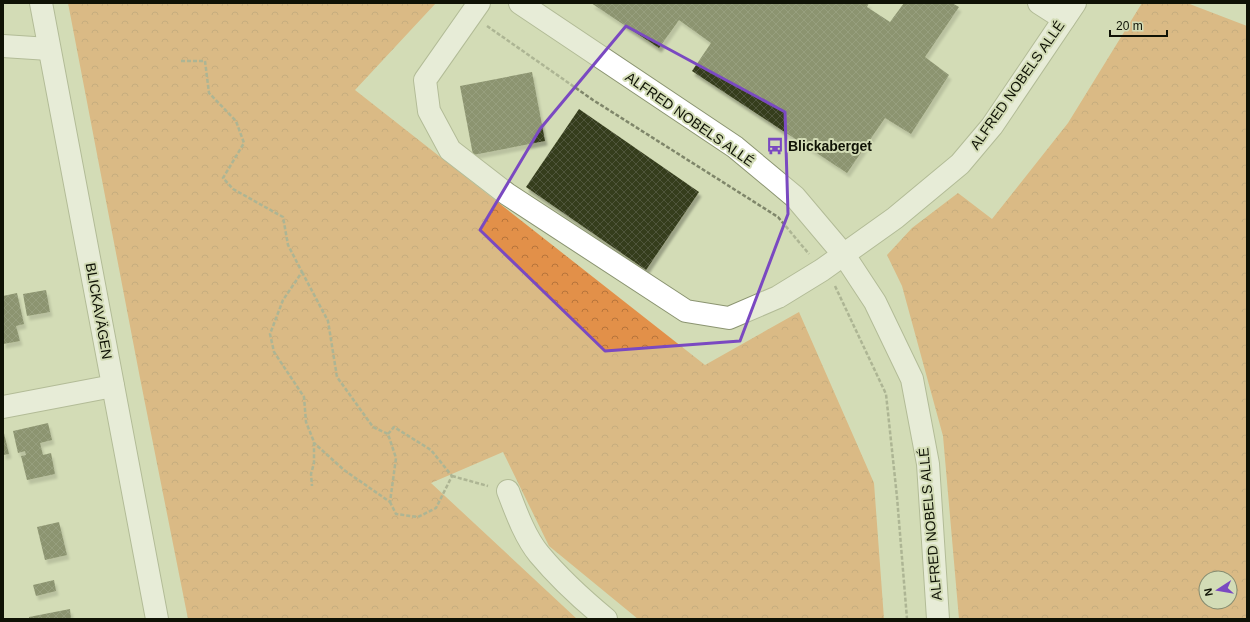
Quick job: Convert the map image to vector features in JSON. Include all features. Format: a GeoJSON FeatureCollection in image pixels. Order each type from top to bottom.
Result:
{"type":"FeatureCollection","features":[{"type":"Feature","properties":{"kind":"street","name":"BLICKAVÄGEN"},"geometry":{"type":"LineString","coordinates":[[41,3],[157,619]]}},
{"type":"Feature","properties":{"kind":"street","name":"ALFRED NOBELS ALLÉ"},"geometry":{"type":"LineString","coordinates":[[520,3],[735,147],[795,197],[844,255],[875,302],[912,379],[928,464],[938,619]]}},
{"type":"Feature","properties":{"kind":"street"},"geometry":{"type":"LineString","coordinates":[[1039,3],[1070,11]]}},
{"type":"Feature","properties":{"kind":"street"},"geometry":{"type":"LineString","coordinates":[[475,9],[425,80],[429,111],[450,150],[507,194],[686,311],[729,318],[778,297],[844,255]]}},
{"type":"Feature","properties":{"kind":"street","name":"ALFRED NOBELS ALLÉ"},"geometry":{"type":"LineString","coordinates":[[844,255],[895,218],[960,164],[992,126],[1070,11]]}},
{"type":"Feature","properties":{"kind":"street"},"geometry":{"type":"LineString","coordinates":[[3,46],[49,49]]}},
{"type":"Feature","properties":{"kind":"street"},"geometry":{"type":"LineString","coordinates":[[3,407],[113,386]]}},
{"type":"Feature","properties":{"kind":"street"},"geometry":{"type":"LineString","coordinates":[[508,491],[518,517],[539,553],[589,605],[606,619]]}},
{"type":"Feature","properties":{"kind":"path"},"geometry":{"type":"LineString","coordinates":[[475,9],[593,100],[778,218],[838,288],[886,394],[897,497],[907,619]]}},
{"type":"Feature","properties":{"kind":"path"},"geometry":{"type":"LineString","coordinates":[[181,61],[205,61],[209,94],[236,121],[244,143],[223,178],[233,189],[283,218],[288,245],[328,321],[337,377],[374,427],[388,434],[396,458],[390,502]]}},
{"type":"Feature","properties":{"kind":"path"},"geometry":{"type":"LineString","coordinates":[[302,272],[283,300],[270,334],[274,352],[304,397],[306,422],[314,442],[314,463],[311,474],[312,486]]}},
{"type":"Feature","properties":{"kind":"path"},"geometry":{"type":"LineString","coordinates":[[388,434],[394,427],[431,450],[452,476],[508,491]]}},
{"type":"Feature","properties":{"kind":"path"},"geometry":{"type":"LineString","coordinates":[[314,442],[344,470],[390,502],[396,514],[418,516],[436,508],[452,476]]}},
{"type":"Feature","properties":{"kind":"highlighted area"},"geometry":{"type":"Polygon","coordinates":[[[626,26],[785,112],[788,214],[740,341],[605,351],[480,230],[540,129],[626,26]]]}},
{"type":"Feature","properties":{"kind":"green space"},"geometry":{"type":"Polygon","coordinates":[[[68,3],[436,3],[355,90],[705,365],[799,312],[874,483],[884,619],[638,619],[549,546],[503,452],[431,483],[577,619],[188,619],[68,3]]]}},
{"type":"Feature","properties":{"kind":"green space"},"geometry":{"type":"Polygon","coordinates":[[[1142,3],[1187,3],[1247,26],[1247,619],[959,619],[943,436],[902,286],[887,255],[912,228],[958,193],[992,219],[1068,123],[1142,3]]]}},
{"type":"Feature","properties":{"kind":"building"},"geometry":{"type":"Polygon","coordinates":[[[591,3],[869,3],[867,7],[890,22],[904,3],[952,3],[959,7],[925,57],[949,75],[911,134],[885,118],[847,173],[692,71],[711,43],[679,20],[659,48],[591,3]]]}},
{"type":"Feature","properties":{"kind":"building"},"geometry":{"type":"Polygon","coordinates":[[[532,72],[545,141],[473,155],[460,86],[532,72]]]}},
{"type":"Feature","properties":{"kind":"building"},"geometry":{"type":"Polygon","coordinates":[[[579,109],[699,192],[646,270],[526,187],[579,109]]]}},
{"type":"Feature","properties":{"kind":"building"},"geometry":{"type":"Polygon","coordinates":[[[46,290],[50,312],[27,316],[23,294],[46,290]]]}},
{"type":"Feature","properties":{"kind":"building"},"geometry":{"type":"Polygon","coordinates":[[[17,293],[24,324],[16,326],[20,341],[3,344],[3,296],[17,293]]]}},
{"type":"Feature","properties":{"kind":"building"},"geometry":{"type":"Polygon","coordinates":[[[48,423],[52,440],[40,443],[43,455],[51,453],[55,474],[27,480],[21,456],[26,455],[25,451],[18,453],[13,431],[48,423]]]}},
{"type":"Feature","properties":{"kind":"building"},"geometry":{"type":"Polygon","coordinates":[[[3,429],[9,454],[3,455],[3,429]]]}},
{"type":"Feature","properties":{"kind":"building"},"geometry":{"type":"Polygon","coordinates":[[[59,522],[67,555],[45,560],[37,527],[59,522]]]}},
{"type":"Feature","properties":{"kind":"building"},"geometry":{"type":"Polygon","coordinates":[[[54,580],[56,591],[36,596],[33,585],[54,580]]]}},
{"type":"Feature","properties":{"kind":"building"},"geometry":{"type":"Polygon","coordinates":[[[70,609],[71,619],[29,619],[29,617],[70,609]]]}},
{"type":"Feature","properties":{"kind":"place","name":"Blickaberget"},"geometry":{"type":"Point","coordinates":[775,146]}}]}
